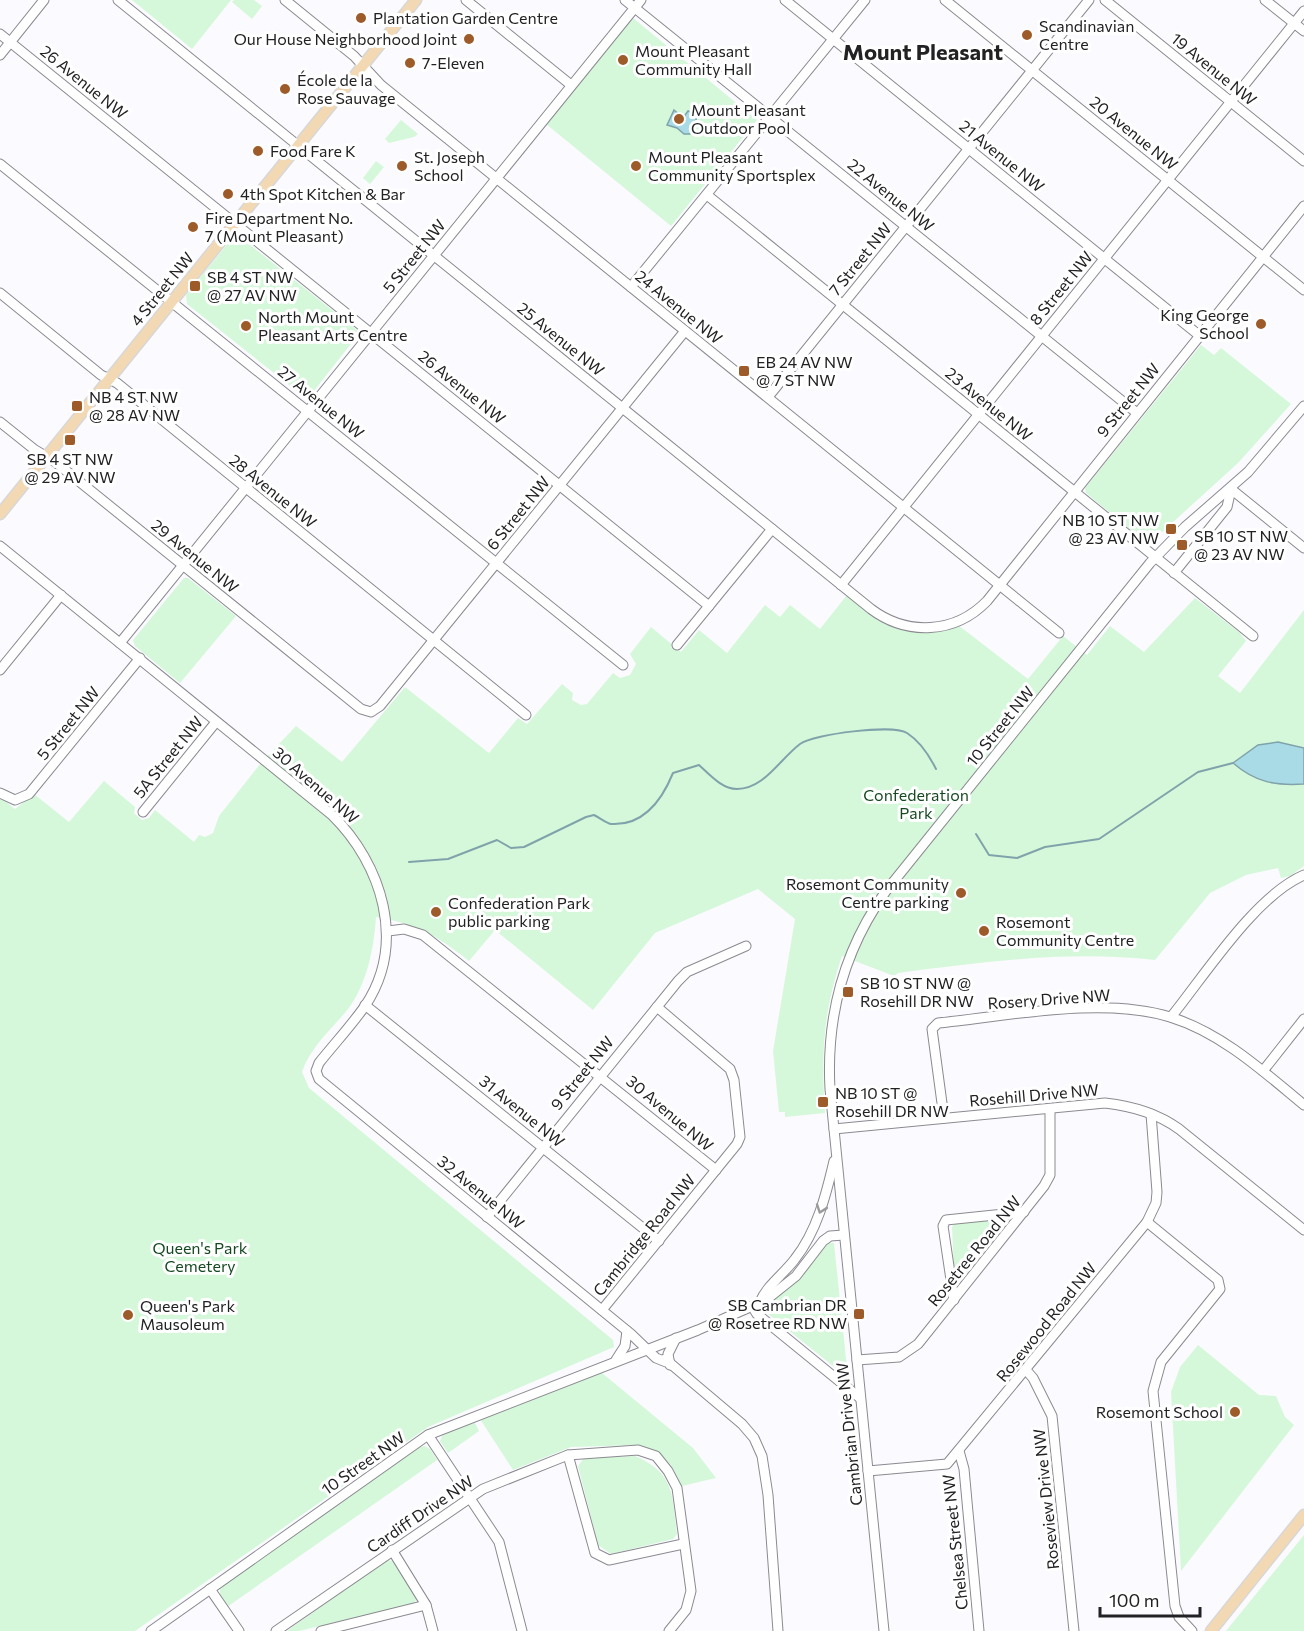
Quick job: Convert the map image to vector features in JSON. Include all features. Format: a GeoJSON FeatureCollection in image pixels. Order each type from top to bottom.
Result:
{"type":"FeatureCollection","features":[{"type":"Feature","properties":{"kind":"main road","name":"4 Street NW"},"geometry":{"type":"LineString","coordinates":[[0,514],[416,0]]}},
{"type":"Feature","properties":{"kind":"main road"},"geometry":{"type":"LineString","coordinates":[[1211,1631],[1304,1515]]}},
{"type":"Feature","properties":{"kind":"street"},"geometry":{"type":"LineString","coordinates":[[0,55],[44,0]]}},
{"type":"Feature","properties":{"kind":"street","name":"25 Avenue NW"},"geometry":{"type":"LineString","coordinates":[[118,0],[886,619],[921,628],[939,627],[964,619],[982,607],[998,585]]}},
{"type":"Feature","properties":{"kind":"street","name":"24 Avenue NW"},"geometry":{"type":"LineString","coordinates":[[285,0],[354,56],[376,80],[1059,633]]}},
{"type":"Feature","properties":{"kind":"street"},"geometry":{"type":"LineString","coordinates":[[466,0],[571,85]]}},
{"type":"Feature","properties":{"kind":"street","name":"22 Avenue NW"},"geometry":{"type":"LineString","coordinates":[[625,0],[638,4],[771,117],[1137,413]]}},
{"type":"Feature","properties":{"kind":"street","name":"21 Avenue NW"},"geometry":{"type":"LineString","coordinates":[[785,0],[1200,336]]}},
{"type":"Feature","properties":{"kind":"street"},"geometry":{"type":"LineString","coordinates":[[632,287],[865,0]]}},
{"type":"Feature","properties":{"kind":"street","name":"20 Avenue NW"},"geometry":{"type":"LineString","coordinates":[[945,0],[1304,290]]}},
{"type":"Feature","properties":{"kind":"street","name":"7 Street NW"},"geometry":{"type":"LineString","coordinates":[[768,397],[1089,0]]}},
{"type":"Feature","properties":{"kind":"street","name":"19 Avenue NW"},"geometry":{"type":"LineString","coordinates":[[1105,0],[1304,161]]}},
{"type":"Feature","properties":{"kind":"street"},"geometry":{"type":"LineString","coordinates":[[1265,0],[1304,31]]}},
{"type":"Feature","properties":{"kind":"street","name":"5 Street NW"},"geometry":{"type":"LineString","coordinates":[[120,643],[638,4]]}},
{"type":"Feature","properties":{"kind":"street","name":"8 Street NW"},"geometry":{"type":"LineString","coordinates":[[841,585],[1304,11]]}},
{"type":"Feature","properties":{"kind":"street","name":"26 Avenue NW"},"geometry":{"type":"LineString","coordinates":[[0,34],[709,606]]}},
{"type":"Feature","properties":{"kind":"street","name":"27 Avenue NW"},"geometry":{"type":"LineString","coordinates":[[0,164],[623,664]]}},
{"type":"Feature","properties":{"kind":"street","name":"23 Avenue NW"},"geometry":{"type":"LineString","coordinates":[[707,195],[1253,636]]}},
{"type":"Feature","properties":{"kind":"street","name":"9 Street NW"},"geometry":{"type":"LineString","coordinates":[[998,585],[1304,206]]}},
{"type":"Feature","properties":{"kind":"street","name":"28 Avenue NW"},"geometry":{"type":"LineString","coordinates":[[0,293],[526,715]]}},
{"type":"Feature","properties":{"kind":"street","name":"6 Street NW"},"geometry":{"type":"LineString","coordinates":[[371,712],[380,706],[685,331]]}},
{"type":"Feature","properties":{"kind":"street","name":"10 Street NW"},"geometry":{"type":"LineString","coordinates":[[151,1631],[428,1435],[676,1338],[770,1298],[796,1276],[823,1241],[830,1236],[844,1235],[829,1062],[832,1023],[843,971],[866,921],[886,891],[1155,557],[1185,527],[1231,489],[1302,413]]}},
{"type":"Feature","properties":{"kind":"street","name":"29 Avenue NW"},"geometry":{"type":"LineString","coordinates":[[0,422],[46,456],[361,709],[371,712]]}},
{"type":"Feature","properties":{"kind":"street"},"geometry":{"type":"LineString","coordinates":[[1231,489],[1304,548]]}},
{"type":"Feature","properties":{"kind":"street","name":"10 Street NW"},"geometry":{"type":"LineString","coordinates":[[1174,573],[1227,507],[1231,489]]}},
{"type":"Feature","properties":{"kind":"street"},"geometry":{"type":"LineString","coordinates":[[677,645],[772,529]]}},
{"type":"Feature","properties":{"kind":"street","name":"30 Avenue NW"},"geometry":{"type":"LineString","coordinates":[[0,546],[332,815],[348,831],[374,874],[388,931],[404,929],[423,934],[600,1074],[716,1170]]}},
{"type":"Feature","properties":{"kind":"street"},"geometry":{"type":"LineString","coordinates":[[0,670],[61,595]]}},
{"type":"Feature","properties":{"kind":"street","name":"5 Street NW"},"geometry":{"type":"LineString","coordinates":[[0,793],[15,800],[29,794],[140,658]]}},
{"type":"Feature","properties":{"kind":"street","name":"5A Street NW"},"geometry":{"type":"LineString","coordinates":[[143,812],[216,722]]}},
{"type":"Feature","properties":{"kind":"street"},"geometry":{"type":"LineString","coordinates":[[1171,1017],[1257,909],[1285,884],[1304,875]]}},
{"type":"Feature","properties":{"kind":"street"},"geometry":{"type":"LineString","coordinates":[[365,1005],[376,984],[388,931]]}},
{"type":"Feature","properties":{"kind":"street","name":"9 Street NW"},"geometry":{"type":"LineString","coordinates":[[487,1216],[600,1074],[687,972],[747,946]]}},
{"type":"Feature","properties":{"kind":"street","name":"32 Avenue NW"},"geometry":{"type":"LineString","coordinates":[[365,1005],[319,1063],[316,1071],[319,1079],[742,1424],[754,1438],[762,1456],[770,1506],[778,1631]]}},
{"type":"Feature","properties":{"kind":"street","name":"31 Avenue NW"},"geometry":{"type":"LineString","coordinates":[[365,1005],[659,1241]]}},
{"type":"Feature","properties":{"kind":"street","name":"Cambridge Road NW"},"geometry":{"type":"LineString","coordinates":[[602,1310],[737,1144],[740,1137],[734,1080],[730,1069],[657,1007]]}},
{"type":"Feature","properties":{"kind":"street","name":"Rosery Drive NW"},"geometry":{"type":"LineString","coordinates":[[944,1118],[932,1029],[938,1023],[1080,1009],[1133,1010],[1171,1017],[1230,1047],[1304,1105]]}},
{"type":"Feature","properties":{"kind":"street"},"geometry":{"type":"LineString","coordinates":[[1263,1071],[1304,1019]]}},
{"type":"Feature","properties":{"kind":"street","name":"Rosehill Drive NW"},"geometry":{"type":"LineString","coordinates":[[834,1130],[1105,1103],[1129,1106],[1151,1114],[1179,1129],[1304,1230]]}},
{"type":"Feature","properties":{"kind":"street","name":"Rosetree Road NW"},"geometry":{"type":"LineString","coordinates":[[857,1360],[891,1359],[906,1353],[918,1344],[1024,1212],[1050,1175],[1050,1109]]}},
{"type":"Feature","properties":{"kind":"street","name":"Rosewood Road NW"},"geometry":{"type":"LineString","coordinates":[[868,1471],[947,1464],[1147,1222],[1156,1203],[1157,1192],[1151,1114]]}},
{"type":"Feature","properties":{"kind":"street","name":"10 Street NW"},"geometry":{"type":"LineString","coordinates":[[756,1304],[765,1291],[795,1260],[813,1231],[837,1152]]}},
{"type":"Feature","properties":{"kind":"street"},"geometry":{"type":"LineString","coordinates":[[954,1300],[943,1226],[946,1220],[1024,1212]]}},
{"type":"Feature","properties":{"kind":"street"},"geometry":{"type":"LineString","coordinates":[[1147,1222],[1220,1284],[1220,1289],[1161,1362],[1153,1391],[1175,1606],[1179,1617],[1192,1631]]}},
{"type":"Feature","properties":{"kind":"street","name":"Cambrian Drive NW"},"geometry":{"type":"LineString","coordinates":[[844,1235],[884,1631]]}},
{"type":"Feature","properties":{"kind":"street"},"geometry":{"type":"LineString","coordinates":[[756,1304],[757,1314],[860,1398]]}},
{"type":"Feature","properties":{"kind":"street"},"geometry":{"type":"LineString","coordinates":[[615,1362],[625,1346],[629,1332]]}},
{"type":"Feature","properties":{"kind":"street"},"geometry":{"type":"LineString","coordinates":[[668,1364],[668,1354],[676,1338]]}},
{"type":"Feature","properties":{"kind":"street","name":"Roseview Drive NW"},"geometry":{"type":"LineString","coordinates":[[1026,1370],[1034,1378],[1052,1416],[1074,1631]]}},
{"type":"Feature","properties":{"kind":"street"},"geometry":{"type":"LineString","coordinates":[[428,1435],[499,1542],[522,1631]]}},
{"type":"Feature","properties":{"kind":"street","name":"Cardiff Drive NW"},"geometry":{"type":"LineString","coordinates":[[276,1631],[483,1489],[568,1455],[638,1450],[656,1456],[668,1471],[677,1488],[691,1592],[686,1610],[669,1631]]}},
{"type":"Feature","properties":{"kind":"street","name":"Chelsea Street NW"},"geometry":{"type":"LineString","coordinates":[[959,1451],[965,1480],[979,1631]]}},
{"type":"Feature","properties":{"kind":"street"},"geometry":{"type":"LineString","coordinates":[[568,1455],[595,1553],[609,1560],[683,1544]]}},
{"type":"Feature","properties":{"kind":"street"},"geometry":{"type":"LineString","coordinates":[[392,1550],[426,1605],[433,1631]]}},
{"type":"Feature","properties":{"kind":"street"},"geometry":{"type":"LineString","coordinates":[[210,1589],[239,1631]]}},
{"type":"Feature","properties":{"kind":"street"},"geometry":{"type":"LineString","coordinates":[[321,1631],[426,1605]]}},
{"type":"Feature","properties":{"kind":"green space"},"geometry":{"type":"Polygon","coordinates":[[[132,0],[231,0],[192,49],[132,0]]]}},
{"type":"Feature","properties":{"kind":"green space"},"geometry":{"type":"Polygon","coordinates":[[[234,0],[254,0],[262,6],[252,19],[232,2],[234,0]]]}},
{"type":"Feature","properties":{"kind":"green space"},"geometry":{"type":"Polygon","coordinates":[[[633,18],[757,120],[671,226],[546,124],[633,18]]]}},
{"type":"Feature","properties":{"kind":"green space"},"geometry":{"type":"Polygon","coordinates":[[[401,120],[418,134],[389,143],[385,139],[401,120]]]}},
{"type":"Feature","properties":{"kind":"green space"},"geometry":{"type":"Polygon","coordinates":[[[376,161],[384,167],[370,184],[363,178],[376,161]]]}},
{"type":"Feature","properties":{"kind":"green space"},"geometry":{"type":"Polygon","coordinates":[[[239,236],[357,330],[357,336],[310,396],[303,396],[187,304],[186,295],[233,237],[239,236]]]}},
{"type":"Feature","properties":{"kind":"green space"},"geometry":{"type":"Polygon","coordinates":[[[1201,345],[1214,355],[1221,348],[1291,404],[1238,463],[1150,543],[1147,543],[1086,493],[1085,488],[1201,345]]]}},
{"type":"Feature","properties":{"kind":"green space"},"geometry":{"type":"Polygon","coordinates":[[[184,578],[188,578],[236,616],[180,683],[135,646],[133,640],[184,578]]]}},
{"type":"Feature","properties":{"kind":"green space"},"geometry":{"type":"Polygon","coordinates":[[[847,595],[874,616],[898,627],[924,630],[958,625],[1028,679],[1063,636],[1087,655],[1110,626],[1144,652],[1195,598],[1240,633],[1246,641],[1218,676],[1240,693],[1304,610],[1304,866],[1290,876],[1281,878],[1278,868],[1246,875],[1210,893],[1155,960],[1091,956],[1026,959],[898,973],[894,976],[842,956],[831,996],[825,1033],[823,1071],[825,1113],[785,1117],[785,1112],[779,1112],[773,1051],[795,919],[758,889],[655,933],[593,1010],[495,930],[469,961],[426,932],[403,923],[376,917],[365,977],[355,999],[310,1054],[302,1072],[309,1088],[613,1340],[614,1347],[428,1427],[135,1631],[0,1631],[0,797],[15,809],[34,794],[69,822],[104,781],[135,807],[134,813],[142,820],[149,818],[155,810],[194,842],[199,835],[205,837],[213,833],[219,816],[261,763],[296,726],[342,762],[405,687],[489,753],[518,718],[527,724],[562,684],[573,693],[572,700],[581,705],[587,704],[613,673],[620,678],[630,675],[636,664],[630,654],[651,627],[681,652],[699,630],[727,653],[765,605],[780,617],[790,605],[820,629],[847,595]]]}},
{"type":"Feature","properties":{"kind":"green space"},"geometry":{"type":"Polygon","coordinates":[[[1000,1219],[1003,1227],[968,1272],[958,1275],[954,1272],[952,1227],[955,1223],[1000,1219]]]}},
{"type":"Feature","properties":{"kind":"green space"},"geometry":{"type":"Polygon","coordinates":[[[826,1243],[834,1243],[848,1378],[767,1313],[767,1306],[799,1278],[826,1243]]]}},
{"type":"Feature","properties":{"kind":"green space","name":"Rosemont School"},"geometry":{"type":"Polygon","coordinates":[[[1198,1345],[1259,1395],[1276,1396],[1285,1417],[1294,1425],[1181,1571],[1171,1392],[1180,1367],[1198,1345]]]}},
{"type":"Feature","properties":{"kind":"green space"},"geometry":{"type":"Polygon","coordinates":[[[602,1373],[693,1448],[716,1478],[682,1486],[671,1465],[658,1453],[641,1445],[571,1447],[513,1470],[480,1419],[602,1373]]]}},
{"type":"Feature","properties":{"kind":"green space"},"geometry":{"type":"Polygon","coordinates":[[[474,1421],[479,1431],[448,1453],[440,1441],[443,1434],[474,1421]]]}},
{"type":"Feature","properties":{"kind":"green space"},"geometry":{"type":"Polygon","coordinates":[[[425,1446],[430,1449],[437,1460],[227,1607],[220,1596],[220,1587],[419,1447],[425,1446]]]}},
{"type":"Feature","properties":{"kind":"green space"},"geometry":{"type":"Polygon","coordinates":[[[635,1456],[658,1470],[665,1478],[672,1497],[677,1534],[673,1539],[611,1554],[598,1545],[578,1466],[584,1458],[635,1456]]]}},
{"type":"Feature","properties":{"kind":"green space"},"geometry":{"type":"Polygon","coordinates":[[[1304,1535],[1304,1631],[1226,1631],[1230,1626],[1304,1535]]]}},
{"type":"Feature","properties":{"kind":"green space"},"geometry":{"type":"Polygon","coordinates":[[[386,1560],[393,1561],[417,1599],[413,1604],[299,1631],[287,1631],[386,1560]]]}},
{"type":"Feature","properties":{"kind":"water"},"geometry":{"type":"Polygon","coordinates":[[[674,110],[683,118],[688,111],[697,114],[696,120],[691,124],[690,134],[684,134],[677,128],[667,125],[674,110]]]}},
{"type":"Feature","properties":{"kind":"water"},"geometry":{"type":"Polygon","coordinates":[[[1278,742],[1304,748],[1304,784],[1284,784],[1257,779],[1233,763],[1258,745],[1278,742]]]}},
{"type":"Feature","properties":{"kind":"waterway"},"geometry":{"type":"LineString","coordinates":[[409,862],[448,859],[497,840],[511,848],[524,847],[594,815],[611,824],[633,821],[657,802],[673,773],[699,765],[726,787],[747,788],[764,779],[800,744],[836,734],[899,730],[916,740],[936,769]]}},
{"type":"Feature","properties":{"kind":"waterway"},"geometry":{"type":"LineString","coordinates":[[976,834],[989,855],[1017,858],[1045,847],[1099,839],[1198,772],[1233,763]]}},
{"type":"Feature","properties":{"kind":"place","name":"Plantation Garden Centre"},"geometry":{"type":"Point","coordinates":[361,18]}},
{"type":"Feature","properties":{"kind":"place","name":"Scandinavian Centre"},"geometry":{"type":"Point","coordinates":[1027,35]}},
{"type":"Feature","properties":{"kind":"place","name":"Our House Neighborhood Joint"},"geometry":{"type":"Point","coordinates":[469,39]}},
{"type":"Feature","properties":{"kind":"place","name":"Mount Pleasant Community Hall"},"geometry":{"type":"Point","coordinates":[623,60]}},
{"type":"Feature","properties":{"kind":"place","name":"7-Eleven"},"geometry":{"type":"Point","coordinates":[410,63]}},
{"type":"Feature","properties":{"kind":"place","name":"École de la Rose Sauvage"},"geometry":{"type":"Point","coordinates":[285,89]}},
{"type":"Feature","properties":{"kind":"place","name":"Mount Pleasant Outdoor Pool"},"geometry":{"type":"Point","coordinates":[679,119]}},
{"type":"Feature","properties":{"kind":"place","name":"Food Fare K"},"geometry":{"type":"Point","coordinates":[258,151]}},
{"type":"Feature","properties":{"kind":"place","name":"St. Joseph School"},"geometry":{"type":"Point","coordinates":[402,166]}},
{"type":"Feature","properties":{"kind":"place","name":"Mount Pleasant Community Sportsplex"},"geometry":{"type":"Point","coordinates":[636,166]}},
{"type":"Feature","properties":{"kind":"place","name":"4th Spot Kitchen & Bar"},"geometry":{"type":"Point","coordinates":[228,194]}},
{"type":"Feature","properties":{"kind":"place","name":"Fire Department No. 7 (Mount Pleasant)"},"geometry":{"type":"Point","coordinates":[193,227]}},
{"type":"Feature","properties":{"kind":"place","name":"SB 4 ST NW @ 27 AV NW"},"geometry":{"type":"Point","coordinates":[195,286]}},
{"type":"Feature","properties":{"kind":"place","name":"King George School"},"geometry":{"type":"Point","coordinates":[1261,324]}},
{"type":"Feature","properties":{"kind":"place","name":"North Mount Pleasant Arts Centre"},"geometry":{"type":"Point","coordinates":[246,326]}},
{"type":"Feature","properties":{"kind":"place","name":"EB 24 AV NW @ 7 ST NW"},"geometry":{"type":"Point","coordinates":[744,371]}},
{"type":"Feature","properties":{"kind":"place","name":"NB 4 ST NW @ 28 AV NW"},"geometry":{"type":"Point","coordinates":[77,406]}},
{"type":"Feature","properties":{"kind":"place","name":"SB 4 ST NW @ 29 AV NW"},"geometry":{"type":"Point","coordinates":[70,440]}},
{"type":"Feature","properties":{"kind":"place","name":"NB 10 ST NW @ 23 AV NW"},"geometry":{"type":"Point","coordinates":[1171,529]}},
{"type":"Feature","properties":{"kind":"place","name":"SB 10 ST NW @ 23 AV NW"},"geometry":{"type":"Point","coordinates":[1182,545]}},
{"type":"Feature","properties":{"kind":"place","name":"Rosemont Community Centre parking"},"geometry":{"type":"Point","coordinates":[961,893]}},
{"type":"Feature","properties":{"kind":"place","name":"Confederation Park public parking"},"geometry":{"type":"Point","coordinates":[436,912]}},
{"type":"Feature","properties":{"kind":"place","name":"Rosemont Community Centre"},"geometry":{"type":"Point","coordinates":[984,931]}},
{"type":"Feature","properties":{"kind":"place","name":"SB 10 ST NW @ Rosehill DR NW"},"geometry":{"type":"Point","coordinates":[848,992]}},
{"type":"Feature","properties":{"kind":"place","name":"NB 10 ST @ Rosehill DR NW"},"geometry":{"type":"Point","coordinates":[823,1102]}},
{"type":"Feature","properties":{"kind":"place","name":"SB Cambrian DR @ Rosetree RD NW"},"geometry":{"type":"Point","coordinates":[859,1314]}},
{"type":"Feature","properties":{"kind":"place","name":"Queen's Park Mausoleum"},"geometry":{"type":"Point","coordinates":[128,1315]}},
{"type":"Feature","properties":{"kind":"place","name":"Rosemont School"},"geometry":{"type":"Point","coordinates":[1235,1412]}},
{"type":"Feature","properties":{"kind":"district","name":"Mount Pleasant"},"geometry":{"type":"Point","coordinates":[923,52]}},
{"type":"Feature","properties":{"kind":"park label","name":"Confederation Park"},"geometry":{"type":"Point","coordinates":[916,804]}},
{"type":"Feature","properties":{"kind":"park label","name":"Queen's Park Cemetery"},"geometry":{"type":"Point","coordinates":[200,1257]}}]}
